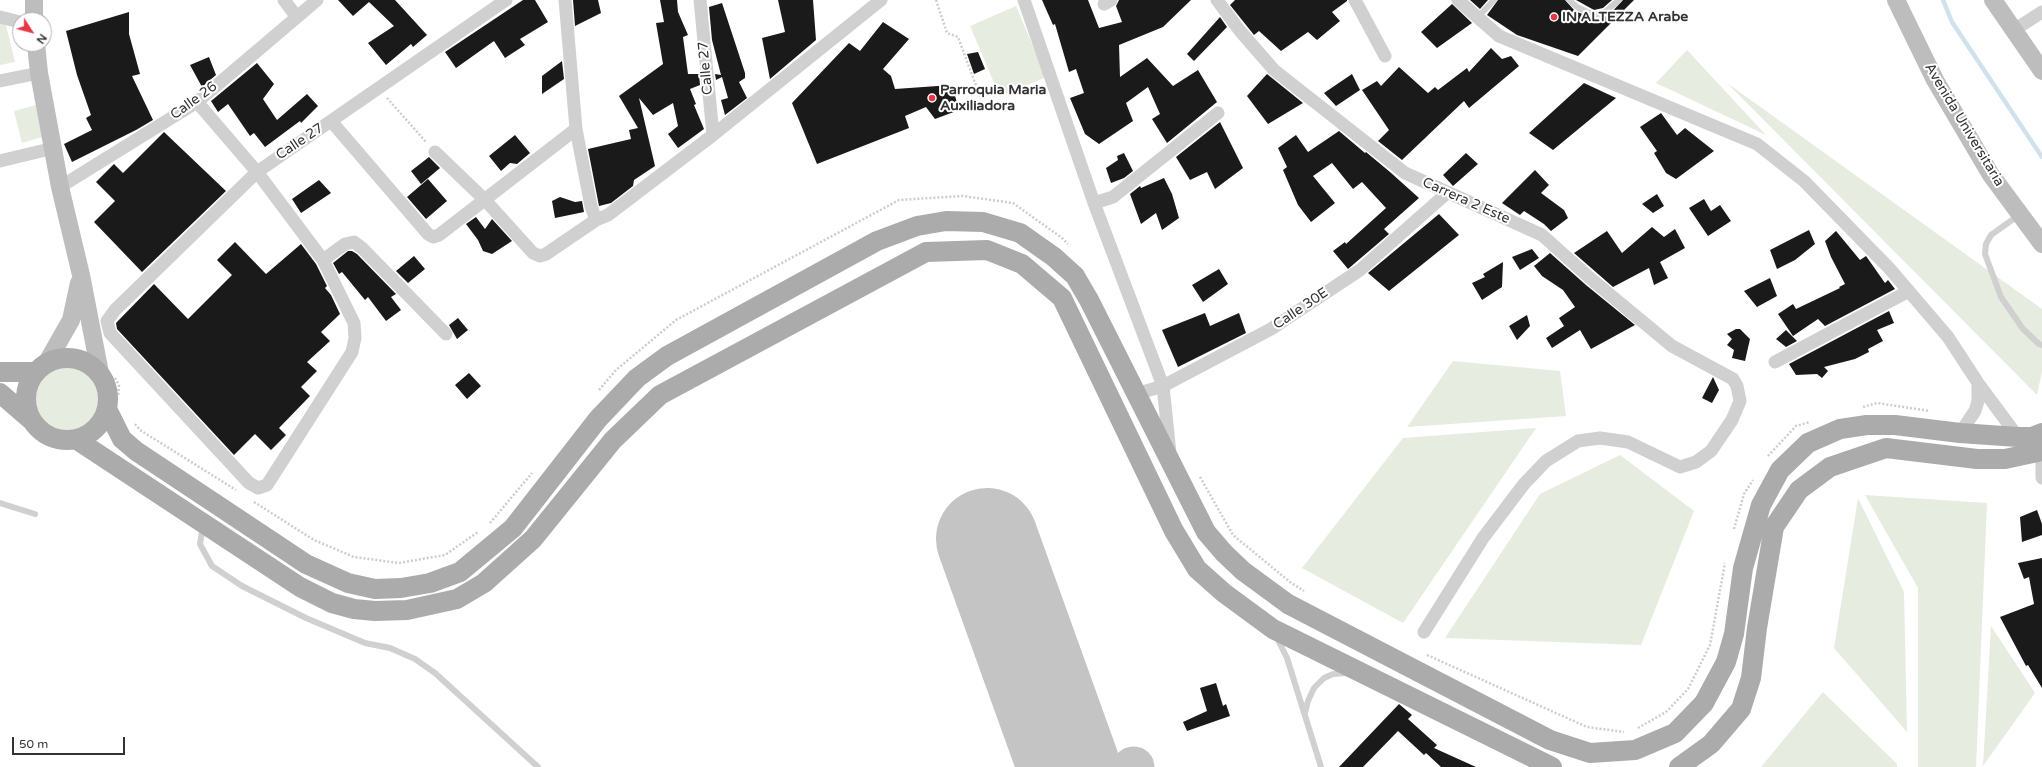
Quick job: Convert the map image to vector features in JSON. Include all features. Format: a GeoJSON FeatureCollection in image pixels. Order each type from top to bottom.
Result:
{"type":"FeatureCollection","features":[{"type":"Feature","properties":{"kind":"main road"},"geometry":{"type":"LineString","coordinates":[[34,0],[34,12]]}},
{"type":"Feature","properties":{"kind":"main road","name":"Avenida Universitaria"},"geometry":{"type":"LineString","coordinates":[[1896,0],[1935,80],[1991,175],[2042,244]]}},
{"type":"Feature","properties":{"kind":"main road"},"geometry":{"type":"LineString","coordinates":[[1993,0],[2042,71]]}},
{"type":"Feature","properties":{"kind":"main road"},"geometry":{"type":"LineString","coordinates":[[37,52],[39,73],[60,186],[106,373],[108,390],[122,439],[136,451],[306,564],[348,583],[375,589],[401,588],[430,583],[460,572],[487,551],[513,528],[598,419],[617,398],[637,378],[667,356],[877,241],[917,226],[946,222],[983,222],[1020,233],[1054,257],[1075,276],[1089,300],[1206,532],[1224,553],[1243,571],[1288,604],[1550,740],[1590,753],[1635,750],[1675,733],[1704,703],[1726,662],[1734,634],[1743,568],[1761,505],[1780,470],[1808,442],[1840,429],[1867,425],[1895,425],[1960,433],[2018,437],[2032,436],[2042,432]]}},
{"type":"Feature","properties":{"kind":"main road"},"geometry":{"type":"LineString","coordinates":[[77,440],[300,587],[332,603],[354,609],[375,611],[407,610],[457,599],[484,584],[533,539],[613,440],[660,395],[926,252],[987,250],[1022,264],[1062,298],[1174,531],[1197,569],[1224,593],[1273,630],[1552,767]]}},
{"type":"Feature","properties":{"kind":"main road"},"geometry":{"type":"LineString","coordinates":[[30,419],[26,403],[28,386],[71,320],[81,275]]}},
{"type":"Feature","properties":{"kind":"main road"},"geometry":{"type":"LineString","coordinates":[[0,372],[22,374],[41,368],[57,359],[68,358],[80,360],[106,373]]}},
{"type":"Feature","properties":{"kind":"main road"},"geometry":{"type":"LineString","coordinates":[[0,393],[30,419],[38,430],[50,437],[63,441],[77,440],[87,436],[96,429],[113,407]]}},
{"type":"Feature","properties":{"kind":"main road"},"geometry":{"type":"LineString","coordinates":[[1679,767],[1711,744],[1741,709],[1751,678],[1757,628],[1774,527],[1799,490],[1830,467],[1886,448],[1978,459],[2005,459],[2042,451]]}},
{"type":"Feature","properties":{"kind":"street"},"geometry":{"type":"LineString","coordinates":[[284,0],[296,16]]}},
{"type":"Feature","properties":{"kind":"street","name":"Calle 26"},"geometry":{"type":"LineString","coordinates":[[60,186],[197,102],[296,16],[317,0]]}},
{"type":"Feature","properties":{"kind":"street","name":"Calle 27"},"geometry":{"type":"LineString","coordinates":[[323,260],[354,323],[356,338],[352,352],[267,485],[258,488],[249,483],[110,333],[107,321],[115,310],[257,172],[506,0]]}},
{"type":"Feature","properties":{"kind":"street"},"geometry":{"type":"LineString","coordinates":[[565,0],[576,129],[591,206],[596,220]]}},
{"type":"Feature","properties":{"kind":"street","name":"Calle 27"},"geometry":{"type":"LineString","coordinates":[[700,0],[713,135]]}},
{"type":"Feature","properties":{"kind":"street"},"geometry":{"type":"LineString","coordinates":[[435,152],[485,200],[533,253],[540,256],[546,254],[596,220],[608,215],[713,135],[881,0]]}},
{"type":"Feature","properties":{"kind":"street"},"geometry":{"type":"LineString","coordinates":[[1024,0],[1094,203],[1163,386],[1171,464]]}},
{"type":"Feature","properties":{"kind":"street","name":"Carrera 2 Este"},"geometry":{"type":"LineString","coordinates":[[1217,0],[1240,31],[1274,70],[1405,173],[1542,235],[1590,279],[1672,346],[1733,379],[1738,386],[1740,401],[1732,420],[1711,451],[1696,462],[1680,467],[1628,442],[1600,438],[1578,441],[1546,461],[1524,484],[1483,538],[1424,632]]}},
{"type":"Feature","properties":{"kind":"street"},"geometry":{"type":"LineString","coordinates":[[1355,0],[1386,56]]}},
{"type":"Feature","properties":{"kind":"street"},"geometry":{"type":"LineString","coordinates":[[1458,0],[1500,36],[1756,144],[1804,181],[1889,268],[1948,337],[1978,384],[2018,437]]}},
{"type":"Feature","properties":{"kind":"street"},"geometry":{"type":"LineString","coordinates":[[2014,30],[2042,12]]}},
{"type":"Feature","properties":{"kind":"street"},"geometry":{"type":"LineString","coordinates":[[0,17],[12,20]]}},
{"type":"Feature","properties":{"kind":"street"},"geometry":{"type":"LineString","coordinates":[[0,81],[39,73]]}},
{"type":"Feature","properties":{"kind":"street"},"geometry":{"type":"LineString","coordinates":[[197,102],[257,172],[323,260],[345,244],[354,242],[362,248],[446,334]]}},
{"type":"Feature","properties":{"kind":"street"},"geometry":{"type":"LineString","coordinates":[[1094,203],[1113,197],[1218,114]]}},
{"type":"Feature","properties":{"kind":"street"},"geometry":{"type":"LineString","coordinates":[[331,121],[428,234],[433,237],[439,235],[576,129]]}},
{"type":"Feature","properties":{"kind":"street"},"geometry":{"type":"LineString","coordinates":[[0,161],[54,148]]}},
{"type":"Feature","properties":{"kind":"street","name":"Calle 30E"},"geometry":{"type":"LineString","coordinates":[[1136,394],[1163,386],[1271,329],[1360,270],[1447,193]]}},
{"type":"Feature","properties":{"kind":"street"},"geometry":{"type":"LineString","coordinates":[[1775,362],[1909,291]]}},
{"type":"Feature","properties":{"kind":"street"},"geometry":{"type":"LineString","coordinates":[[1960,433],[1971,419],[1978,402],[1978,384]]}},
{"type":"Feature","properties":{"kind":"street"},"geometry":{"type":"LineString","coordinates":[[2042,451],[2042,478]]}},
{"type":"Feature","properties":{"kind":"lane"},"geometry":{"type":"LineString","coordinates":[[1478,17],[1494,0]]}},
{"type":"Feature","properties":{"kind":"lane"},"geometry":{"type":"LineString","coordinates":[[1569,0],[1593,15],[1605,12],[1619,0]]}},
{"type":"Feature","properties":{"kind":"lane"},"geometry":{"type":"LineString","coordinates":[[2020,214],[1991,235],[1986,244],[1985,254],[2001,297],[2023,329],[2042,345]]}},
{"type":"Feature","properties":{"kind":"lane"},"geometry":{"type":"LineString","coordinates":[[0,503],[35,514]]}},
{"type":"Feature","properties":{"kind":"lane"},"geometry":{"type":"LineString","coordinates":[[203,522],[200,544],[212,566],[242,586],[306,618],[365,643],[390,648],[415,659],[435,673],[538,767]]}},
{"type":"Feature","properties":{"kind":"lane"},"geometry":{"type":"LineString","coordinates":[[1273,630],[1287,658],[1321,767]]}},
{"type":"Feature","properties":{"kind":"lane"},"geometry":{"type":"LineString","coordinates":[[1305,714],[1308,701],[1314,688],[1324,678],[1333,674],[1360,673]]}},
{"type":"Feature","properties":{"kind":"path"},"geometry":{"type":"LineString","coordinates":[[936,0],[947,33],[958,37],[981,99]]}},
{"type":"Feature","properties":{"kind":"path"},"geometry":{"type":"LineString","coordinates":[[379,88],[435,152]]}},
{"type":"Feature","properties":{"kind":"path"},"geometry":{"type":"LineString","coordinates":[[596,394],[616,370],[676,320],[899,200],[963,196],[1013,203],[1062,238],[1072,249]]}},
{"type":"Feature","properties":{"kind":"path"},"geometry":{"type":"LineString","coordinates":[[106,373],[119,385],[113,407]]}},
{"type":"Feature","properties":{"kind":"path"},"geometry":{"type":"LineString","coordinates":[[1862,407],[1877,403],[1932,411]]}},
{"type":"Feature","properties":{"kind":"path"},"geometry":{"type":"LineString","coordinates":[[131,420],[140,430],[240,493]]}},
{"type":"Feature","properties":{"kind":"path"},"geometry":{"type":"LineString","coordinates":[[1766,459],[1796,426],[1810,422]]}},
{"type":"Feature","properties":{"kind":"path"},"geometry":{"type":"LineString","coordinates":[[488,526],[533,472]]}},
{"type":"Feature","properties":{"kind":"path"},"geometry":{"type":"LineString","coordinates":[[1199,476],[1233,535],[1290,582],[1309,594]]}},
{"type":"Feature","properties":{"kind":"path"},"geometry":{"type":"LineString","coordinates":[[1733,532],[1744,494],[1755,477]]}},
{"type":"Feature","properties":{"kind":"path"},"geometry":{"type":"LineString","coordinates":[[247,497],[314,540],[354,557],[399,563],[445,555],[482,530]]}},
{"type":"Feature","properties":{"kind":"path"},"geometry":{"type":"LineString","coordinates":[[1636,730],[1666,712],[1688,689],[1710,645],[1727,555]]}},
{"type":"Feature","properties":{"kind":"path"},"geometry":{"type":"LineString","coordinates":[[1422,652],[1587,728],[1630,733]]}},
{"type":"Feature","properties":{"kind":"shaded area"},"geometry":{"type":"Polygon","coordinates":[[[1016,6],[1046,77],[1000,97],[970,26],[1016,6]]]}},
{"type":"Feature","properties":{"kind":"shaded area"},"geometry":{"type":"Polygon","coordinates":[[[0,20],[5,21],[15,62],[0,65],[0,20]]]}},
{"type":"Feature","properties":{"kind":"shaded area"},"geometry":{"type":"Polygon","coordinates":[[[1687,50],[1766,135],[1656,83],[1687,50]]]}},
{"type":"Feature","properties":{"kind":"shaded area"},"geometry":{"type":"Polygon","coordinates":[[[1727,83],[2042,309],[2042,371],[2037,395],[1727,83]]]}},
{"type":"Feature","properties":{"kind":"shaded area"},"geometry":{"type":"Polygon","coordinates":[[[36,105],[42,137],[22,143],[14,111],[36,105]]]}},
{"type":"Feature","properties":{"kind":"shaded area"},"geometry":{"type":"Polygon","coordinates":[[[68,361],[83,364],[96,372],[104,385],[107,400],[104,415],[96,428],[83,436],[68,439],[53,436],[40,428],[32,415],[29,400],[32,385],[40,372],[53,364],[68,361]]]}},
{"type":"Feature","properties":{"kind":"shaded area"},"geometry":{"type":"Polygon","coordinates":[[[1453,361],[1560,371],[1566,416],[1407,427],[1453,361]]]}},
{"type":"Feature","properties":{"kind":"shaded area"},"geometry":{"type":"Polygon","coordinates":[[[1536,428],[1403,623],[1302,568],[1403,438],[1536,428]]]}},
{"type":"Feature","properties":{"kind":"shaded area"},"geometry":{"type":"Polygon","coordinates":[[[1620,455],[1694,511],[1641,645],[1445,638],[1540,494],[1620,455]]]}},
{"type":"Feature","properties":{"kind":"shaded area"},"geometry":{"type":"Polygon","coordinates":[[[1865,495],[1987,503],[1976,767],[1918,767],[1918,588],[1865,495]]]}},
{"type":"Feature","properties":{"kind":"shaded area"},"geometry":{"type":"Polygon","coordinates":[[[1858,498],[1904,592],[1907,732],[1834,648],[1858,498]]]}},
{"type":"Feature","properties":{"kind":"shaded area"},"geometry":{"type":"Polygon","coordinates":[[[1991,626],[2035,693],[1983,766],[1991,626]]]}},
{"type":"Feature","properties":{"kind":"shaded area"},"geometry":{"type":"Polygon","coordinates":[[[1823,692],[1897,764],[1897,767],[1761,767],[1823,692]]]}},
{"type":"Feature","properties":{"kind":"building"},"geometry":{"type":"Polygon","coordinates":[[[338,0],[395,0],[427,35],[413,47],[411,44],[386,65],[368,43],[394,26],[369,2],[353,16],[338,0]]]}},
{"type":"Feature","properties":{"kind":"building"},"geometry":{"type":"Polygon","coordinates":[[[523,0],[535,0],[548,22],[520,39],[525,45],[505,58],[494,41],[456,68],[445,52],[523,0]]]}},
{"type":"Feature","properties":{"kind":"building"},"geometry":{"type":"Polygon","coordinates":[[[573,0],[598,0],[601,13],[575,26],[573,0]]]}},
{"type":"Feature","properties":{"kind":"building"},"geometry":{"type":"Polygon","coordinates":[[[660,0],[677,0],[678,12],[688,35],[683,37],[688,74],[699,74],[700,85],[690,89],[696,104],[694,105],[704,129],[678,148],[668,134],[678,126],[673,103],[653,115],[639,98],[655,166],[634,180],[633,186],[611,203],[599,206],[588,149],[631,139],[629,130],[638,128],[619,96],[663,64],[656,23],[664,22],[660,0]]]}},
{"type":"Feature","properties":{"kind":"building"},"geometry":{"type":"Polygon","coordinates":[[[778,0],[813,0],[816,40],[770,79],[762,38],[785,32],[778,0]]]}},
{"type":"Feature","properties":{"kind":"building"},"geometry":{"type":"Polygon","coordinates":[[[1042,0],[1088,0],[1099,28],[1122,22],[1116,6],[1119,0],[1191,0],[1163,27],[1119,45],[1120,77],[1147,58],[1173,86],[1198,70],[1217,102],[1167,143],[1152,119],[1160,114],[1148,87],[1126,103],[1133,121],[1099,144],[1085,134],[1070,98],[1084,93],[1076,69],[1069,72],[1055,24],[1053,25],[1042,0]]]}},
{"type":"Feature","properties":{"kind":"building"},"geometry":{"type":"Polygon","coordinates":[[[1235,0],[1347,1],[1332,12],[1340,21],[1317,40],[1308,32],[1281,51],[1259,31],[1254,35],[1230,5],[1235,0]]]}},
{"type":"Feature","properties":{"kind":"building"},"geometry":{"type":"Polygon","coordinates":[[[1470,0],[1488,0],[1480,9],[1470,0]]]}},
{"type":"Feature","properties":{"kind":"building","name":"IN ALTEZZA Arabe"},"geometry":{"type":"Polygon","coordinates":[[[1498,0],[1565,0],[1575,11],[1594,19],[1608,16],[1623,0],[1634,0],[1578,56],[1517,35],[1487,15],[1498,0]]]}},
{"type":"Feature","properties":{"kind":"building"},"geometry":{"type":"Polygon","coordinates":[[[1576,0],[1612,0],[1603,8],[1594,10],[1576,0]]]}},
{"type":"Feature","properties":{"kind":"building"},"geometry":{"type":"Polygon","coordinates":[[[722,3],[745,73],[745,78],[739,82],[747,98],[725,115],[721,100],[728,98],[722,77],[716,80],[715,74],[721,75],[712,40],[709,7],[722,3]]]}},
{"type":"Feature","properties":{"kind":"building"},"geometry":{"type":"Polygon","coordinates":[[[1452,4],[1472,23],[1437,48],[1421,32],[1452,4]]]}},
{"type":"Feature","properties":{"kind":"building"},"geometry":{"type":"Polygon","coordinates":[[[129,12],[129,34],[140,74],[132,76],[153,120],[72,162],[64,144],[92,130],[86,118],[91,115],[77,75],[66,31],[129,12]]]}},
{"type":"Feature","properties":{"kind":"building"},"geometry":{"type":"Polygon","coordinates":[[[1220,17],[1227,27],[1194,61],[1187,54],[1220,17]]]}},
{"type":"Feature","properties":{"kind":"building"},"geometry":{"type":"Polygon","coordinates":[[[883,22],[909,39],[883,69],[891,76],[895,89],[952,85],[959,110],[935,119],[926,107],[905,116],[909,128],[817,164],[792,103],[849,43],[860,51],[883,22]]]}},
{"type":"Feature","properties":{"kind":"building"},"geometry":{"type":"Polygon","coordinates":[[[1491,48],[1502,59],[1511,56],[1519,66],[1469,108],[1464,101],[1402,160],[1378,141],[1389,130],[1362,90],[1377,81],[1381,86],[1399,67],[1428,93],[1435,87],[1438,90],[1467,68],[1469,72],[1491,48]]]}},
{"type":"Feature","properties":{"kind":"building"},"geometry":{"type":"Polygon","coordinates":[[[978,52],[985,69],[974,74],[967,54],[978,52]]]}},
{"type":"Feature","properties":{"kind":"building"},"geometry":{"type":"Polygon","coordinates":[[[209,57],[216,75],[202,87],[190,65],[209,57]]]}},
{"type":"Feature","properties":{"kind":"building"},"geometry":{"type":"Polygon","coordinates":[[[562,61],[564,79],[542,94],[542,76],[562,61]]]}},
{"type":"Feature","properties":{"kind":"building"},"geometry":{"type":"Polygon","coordinates":[[[257,63],[274,84],[263,99],[277,120],[307,94],[318,106],[301,123],[300,121],[265,147],[254,133],[250,136],[228,104],[218,112],[211,101],[257,63]]]}},
{"type":"Feature","properties":{"kind":"building"},"geometry":{"type":"Polygon","coordinates":[[[1267,74],[1303,103],[1268,124],[1247,96],[1267,74]]]}},
{"type":"Feature","properties":{"kind":"building"},"geometry":{"type":"Polygon","coordinates":[[[1352,74],[1360,90],[1336,106],[1324,93],[1352,74]]]}},
{"type":"Feature","properties":{"kind":"building"},"geometry":{"type":"Polygon","coordinates":[[[1584,83],[1616,98],[1553,150],[1529,133],[1584,83]]]}},
{"type":"Feature","properties":{"kind":"building"},"geometry":{"type":"Polygon","coordinates":[[[1661,113],[1677,135],[1685,128],[1714,151],[1676,179],[1666,173],[1654,153],[1657,151],[1640,127],[1661,113]]]}},
{"type":"Feature","properties":{"kind":"building"},"geometry":{"type":"Polygon","coordinates":[[[1220,122],[1243,168],[1215,189],[1207,172],[1190,180],[1176,157],[1220,122]]]}},
{"type":"Feature","properties":{"kind":"building"},"geometry":{"type":"Polygon","coordinates":[[[1339,131],[1390,172],[1419,198],[1384,229],[1389,234],[1348,269],[1333,251],[1345,242],[1346,244],[1386,208],[1362,182],[1353,189],[1332,163],[1313,176],[1335,203],[1311,222],[1298,205],[1283,170],[1287,167],[1278,148],[1296,135],[1308,152],[1339,131]]]}},
{"type":"Feature","properties":{"kind":"building"},"geometry":{"type":"Polygon","coordinates":[[[164,132],[226,191],[142,272],[94,222],[115,201],[96,182],[114,164],[123,173],[164,132]]]}},
{"type":"Feature","properties":{"kind":"building"},"geometry":{"type":"Polygon","coordinates":[[[515,135],[530,153],[517,164],[510,163],[501,171],[489,156],[515,135]]]}},
{"type":"Feature","properties":{"kind":"building"},"geometry":{"type":"Polygon","coordinates":[[[1124,153],[1133,171],[1124,178],[1111,183],[1106,168],[1118,160],[1117,156],[1124,153]]]}},
{"type":"Feature","properties":{"kind":"building"},"geometry":{"type":"Polygon","coordinates":[[[1466,153],[1478,164],[1453,186],[1443,175],[1466,153]]]}},
{"type":"Feature","properties":{"kind":"building"},"geometry":{"type":"Polygon","coordinates":[[[429,157],[440,168],[421,184],[411,171],[429,157]]]}},
{"type":"Feature","properties":{"kind":"building"},"geometry":{"type":"Polygon","coordinates":[[[1535,170],[1549,185],[1541,193],[1564,210],[1568,218],[1551,231],[1544,224],[1524,211],[1520,215],[1502,203],[1535,170]]]}},
{"type":"Feature","properties":{"kind":"building"},"geometry":{"type":"Polygon","coordinates":[[[1164,178],[1172,194],[1179,218],[1162,230],[1156,213],[1141,224],[1130,194],[1140,186],[1141,188],[1164,178]]]}},
{"type":"Feature","properties":{"kind":"building"},"geometry":{"type":"Polygon","coordinates":[[[428,179],[447,201],[426,219],[407,197],[428,179]]]}},
{"type":"Feature","properties":{"kind":"building"},"geometry":{"type":"Polygon","coordinates":[[[319,180],[331,193],[301,213],[292,199],[319,180]]]}},
{"type":"Feature","properties":{"kind":"building"},"geometry":{"type":"Polygon","coordinates":[[[1657,194],[1664,206],[1653,213],[1642,204],[1657,194]]]}},
{"type":"Feature","properties":{"kind":"building"},"geometry":{"type":"Polygon","coordinates":[[[560,197],[575,202],[582,201],[584,212],[555,218],[552,201],[560,197]]]}},
{"type":"Feature","properties":{"kind":"building"},"geometry":{"type":"Polygon","coordinates":[[[1704,199],[1711,211],[1720,205],[1731,221],[1708,236],[1689,208],[1704,199]]]}},
{"type":"Feature","properties":{"kind":"building"},"geometry":{"type":"Polygon","coordinates":[[[1439,214],[1459,235],[1389,291],[1368,273],[1439,214]]]}},
{"type":"Feature","properties":{"kind":"building"},"geometry":{"type":"Polygon","coordinates":[[[476,217],[485,229],[492,219],[512,241],[492,254],[483,251],[478,240],[466,224],[476,217]]]}},
{"type":"Feature","properties":{"kind":"building"},"geometry":{"type":"Polygon","coordinates":[[[1652,227],[1664,237],[1675,229],[1685,248],[1660,262],[1668,278],[1654,285],[1649,268],[1613,287],[1574,253],[1607,231],[1622,253],[1652,227]]]}},
{"type":"Feature","properties":{"kind":"building"},"geometry":{"type":"Polygon","coordinates":[[[1809,230],[1815,244],[1795,260],[1777,269],[1770,250],[1809,230]]]}},
{"type":"Feature","properties":{"kind":"building"},"geometry":{"type":"Polygon","coordinates":[[[1836,231],[1860,260],[1866,256],[1885,283],[1888,280],[1895,289],[1825,326],[1818,319],[1793,336],[1778,314],[1793,304],[1796,309],[1840,288],[1839,287],[1845,284],[1831,257],[1825,241],[1836,231]]]}},
{"type":"Feature","properties":{"kind":"building"},"geometry":{"type":"Polygon","coordinates":[[[235,242],[266,274],[301,244],[316,264],[327,286],[325,288],[331,295],[340,314],[321,332],[330,341],[307,362],[317,371],[301,387],[310,396],[279,428],[286,435],[271,450],[255,434],[234,455],[117,329],[116,323],[154,284],[188,319],[232,275],[217,260],[235,242]]]}},
{"type":"Feature","properties":{"kind":"building"},"geometry":{"type":"Polygon","coordinates":[[[1532,249],[1539,258],[1520,270],[1512,257],[1532,249]]]}},
{"type":"Feature","properties":{"kind":"building"},"geometry":{"type":"Polygon","coordinates":[[[348,251],[352,251],[357,254],[396,294],[391,297],[401,310],[386,321],[368,297],[365,300],[342,272],[339,274],[333,263],[348,251]]]}},
{"type":"Feature","properties":{"kind":"building"},"geometry":{"type":"Polygon","coordinates":[[[1550,253],[1635,325],[1591,349],[1580,330],[1552,348],[1546,338],[1564,326],[1559,318],[1575,307],[1563,290],[1542,276],[1534,266],[1550,253]]]}},
{"type":"Feature","properties":{"kind":"building"},"geometry":{"type":"Polygon","coordinates":[[[414,256],[425,269],[408,283],[396,271],[414,256]]]}},
{"type":"Feature","properties":{"kind":"building"},"geometry":{"type":"Polygon","coordinates":[[[1503,262],[1502,287],[1482,300],[1472,283],[1485,277],[1483,274],[1503,262]]]}},
{"type":"Feature","properties":{"kind":"building"},"geometry":{"type":"Polygon","coordinates":[[[1219,269],[1228,284],[1203,302],[1192,285],[1219,269]]]}},
{"type":"Feature","properties":{"kind":"building"},"geometry":{"type":"Polygon","coordinates":[[[1770,278],[1777,296],[1757,307],[1744,291],[1770,278]]]}},
{"type":"Feature","properties":{"kind":"building"},"geometry":{"type":"Polygon","coordinates":[[[1889,311],[1894,323],[1877,330],[1883,341],[1868,349],[1869,352],[1855,359],[1824,367],[1828,371],[1822,378],[1817,374],[1796,375],[1789,364],[1889,311]]]}},
{"type":"Feature","properties":{"kind":"building"},"geometry":{"type":"Polygon","coordinates":[[[1205,313],[1210,326],[1239,313],[1246,333],[1178,367],[1162,330],[1205,313]]]}},
{"type":"Feature","properties":{"kind":"building"},"geometry":{"type":"Polygon","coordinates":[[[1527,315],[1530,326],[1517,340],[1509,326],[1527,315]]]}},
{"type":"Feature","properties":{"kind":"building"},"geometry":{"type":"Polygon","coordinates":[[[458,318],[468,330],[457,339],[449,325],[458,318]]]}},
{"type":"Feature","properties":{"kind":"building"},"geometry":{"type":"Polygon","coordinates":[[[1736,329],[1740,329],[1750,339],[1745,361],[1732,358],[1734,350],[1727,345],[1732,339],[1727,334],[1736,329]]]}},
{"type":"Feature","properties":{"kind":"building"},"geometry":{"type":"Polygon","coordinates":[[[1786,330],[1797,341],[1786,347],[1776,339],[1786,330]]]}},
{"type":"Feature","properties":{"kind":"building"},"geometry":{"type":"Polygon","coordinates":[[[469,373],[481,386],[467,399],[455,385],[469,373]]]}},
{"type":"Feature","properties":{"kind":"building"},"geometry":{"type":"Polygon","coordinates":[[[1713,377],[1719,390],[1712,403],[1702,398],[1713,377]]]}},
{"type":"Feature","properties":{"kind":"building"},"geometry":{"type":"Polygon","coordinates":[[[2037,510],[2042,524],[2042,535],[2022,542],[2020,517],[2037,510]]]}},
{"type":"Feature","properties":{"kind":"building"},"geometry":{"type":"Polygon","coordinates":[[[2042,558],[2042,688],[2028,665],[2026,666],[2000,617],[2034,604],[2029,577],[2024,579],[2018,563],[2042,558]]]}},
{"type":"Feature","properties":{"kind":"building"},"geometry":{"type":"Polygon","coordinates":[[[1216,683],[1223,706],[1226,704],[1230,716],[1187,731],[1183,722],[1207,711],[1200,688],[1216,683]]]}},
{"type":"Feature","properties":{"kind":"building"},"geometry":{"type":"Polygon","coordinates":[[[1399,704],[1412,715],[1408,719],[1437,745],[1434,748],[1476,767],[1441,767],[1426,753],[1424,755],[1398,731],[1363,767],[1339,767],[1399,704]]]}},
{"type":"Feature","properties":{"kind":"waterway"},"geometry":{"type":"LineString","coordinates":[[1943,0],[1952,22],[2042,157]]}},
{"type":"Feature","properties":{"kind":"runway"},"geometry":{"type":"LineString","coordinates":[[987,539],[1069,767]]}},
{"type":"Feature","properties":{"kind":"place","name":"IN ALTEZZA Arabe"},"geometry":{"type":"Point","coordinates":[1554,17]}},
{"type":"Feature","properties":{"kind":"place","name":"Parroquia Maria Auxiliadora"},"geometry":{"type":"Point","coordinates":[932,98]}}]}
